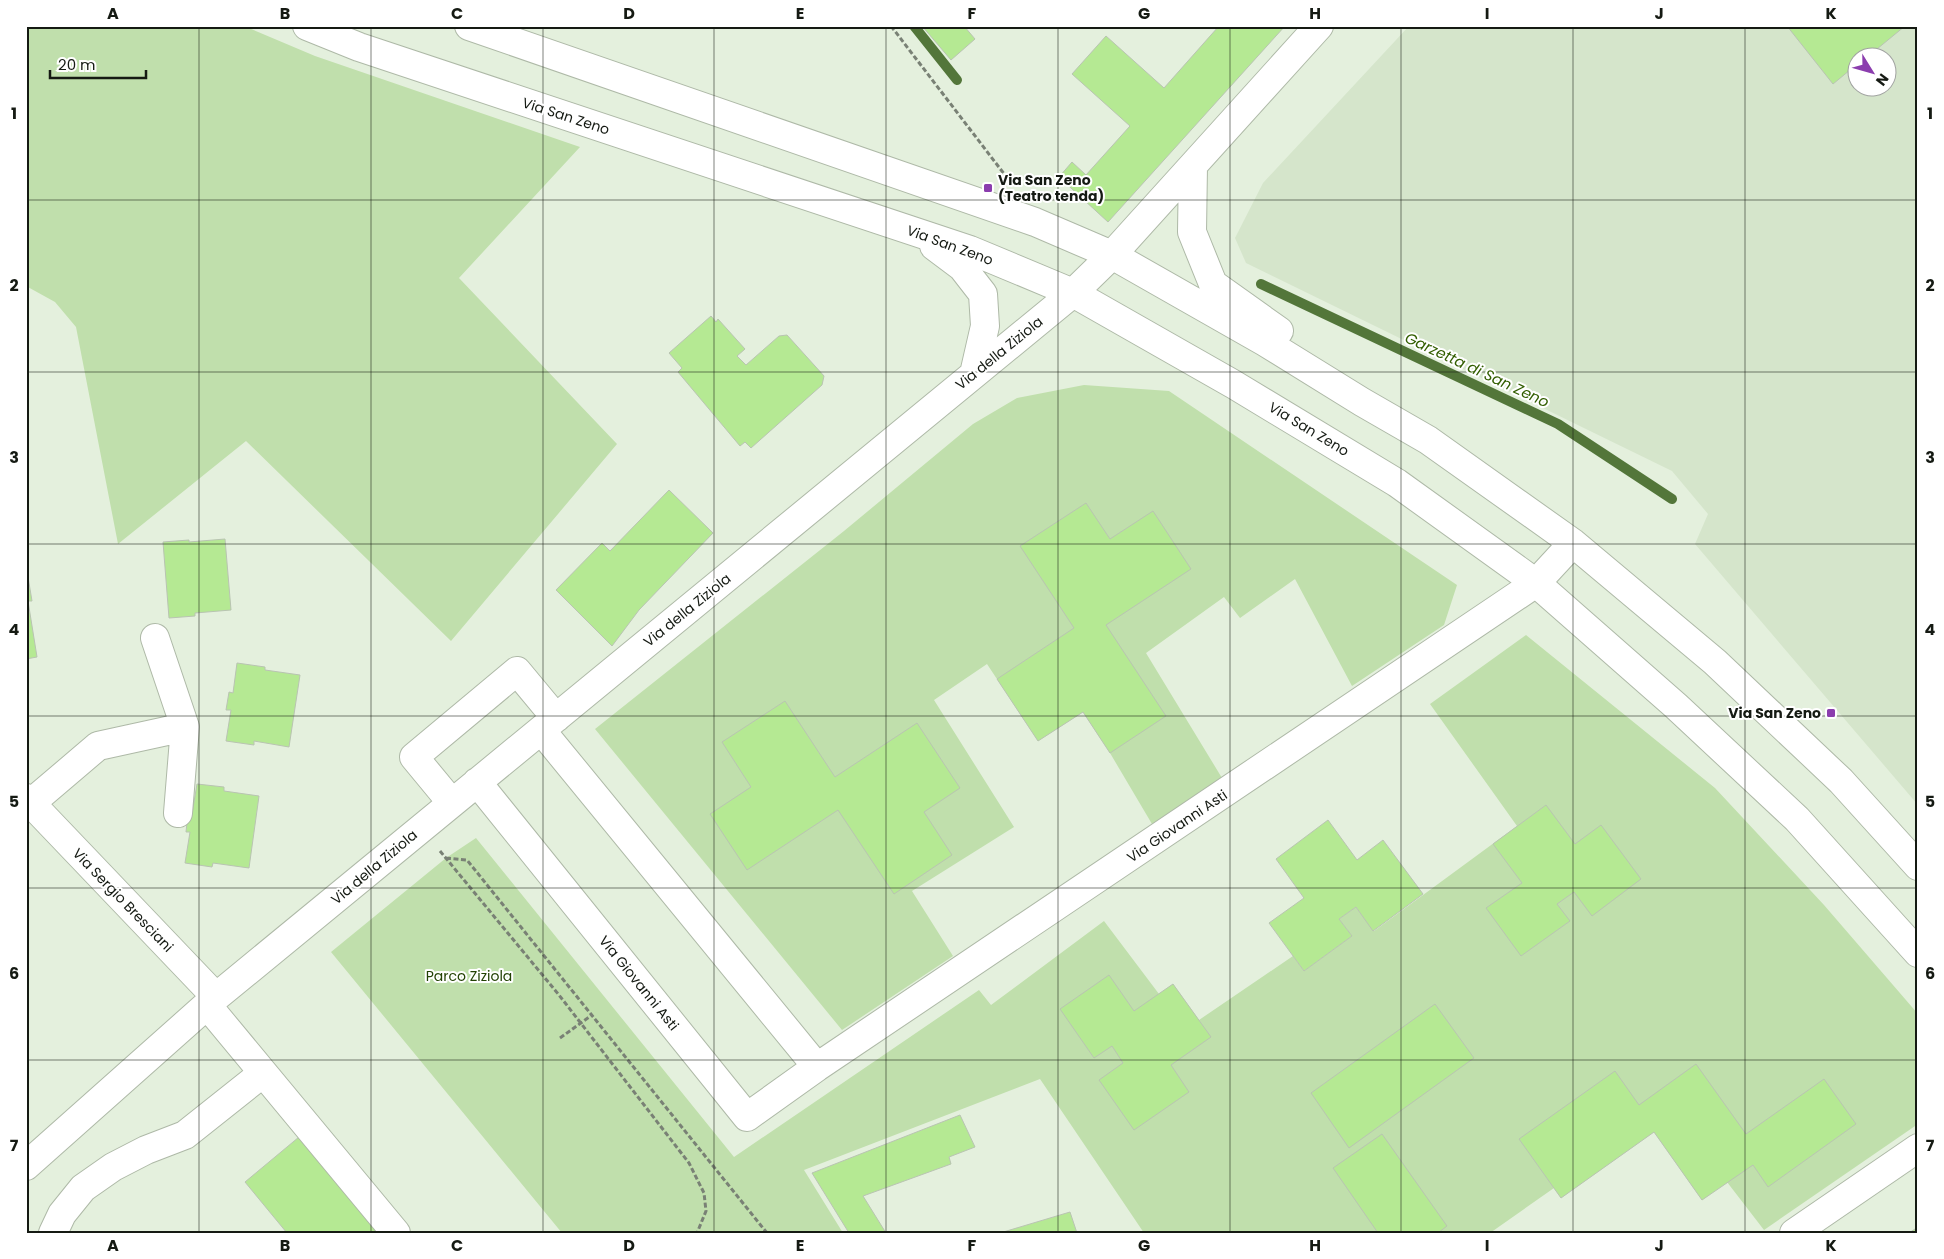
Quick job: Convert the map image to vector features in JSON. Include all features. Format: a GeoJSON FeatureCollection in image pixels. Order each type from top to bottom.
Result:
{"type":"FeatureCollection","features":[{"type":"Feature","properties":{"kind":"street","name":"Via San Zeno"},"geometry":{"type":"LineString","coordinates":[[307,26],[359,47],[970,250],[1072,293],[1233,384],[1398,483],[1536,583],[1676,706],[1797,819],[1918,953]]}},
{"type":"Feature","properties":{"kind":"street"},"geometry":{"type":"LineString","coordinates":[[468,26],[1035,222],[1112,255],[1265,342],[1428,440],[1573,543],[1716,662],[1841,781],[1918,866]]}},
{"type":"Feature","properties":{"kind":"street","name":"Via della Ziziola"},"geometry":{"type":"LineString","coordinates":[[26,1166],[212,1001],[1072,293],[1112,255],[1320,26]]}},
{"type":"Feature","properties":{"kind":"street"},"geometry":{"type":"LineString","coordinates":[[1193,166],[1192,232],[1213,284],[1263,322],[1329,361],[1362,402]]}},
{"type":"Feature","properties":{"kind":"street"},"geometry":{"type":"LineString","coordinates":[[914,232],[962,267],[983,294],[985,326],[974,374]]}},
{"type":"Feature","properties":{"kind":"street"},"geometry":{"type":"LineString","coordinates":[[1536,583],[1573,543]]}},
{"type":"Feature","properties":{"kind":"street","name":"Via Giovanni Asti"},"geometry":{"type":"LineString","coordinates":[[477,782],[747,1117],[817,1067],[1536,583]]}},
{"type":"Feature","properties":{"kind":"street"},"geometry":{"type":"LineString","coordinates":[[155,638],[185,728],[178,814]]}},
{"type":"Feature","properties":{"kind":"street"},"geometry":{"type":"LineString","coordinates":[[452,803],[414,757],[517,671],[549,724],[817,1067]]}},
{"type":"Feature","properties":{"kind":"street","name":"Via Sergio Bresciani"},"geometry":{"type":"LineString","coordinates":[[185,728],[98,746],[28,801],[212,1001],[263,1073],[396,1233]]}},
{"type":"Feature","properties":{"kind":"street"},"geometry":{"type":"LineString","coordinates":[[53,1233],[62,1214],[83,1188],[113,1167],[146,1150],[185,1136],[263,1073]]}},
{"type":"Feature","properties":{"kind":"street"},"geometry":{"type":"LineString","coordinates":[[1794,1233],[1918,1148]]}},
{"type":"Feature","properties":{"kind":"path"},"geometry":{"type":"LineString","coordinates":[[891,26],[1011,183]]}},
{"type":"Feature","properties":{"kind":"path"},"geometry":{"type":"LineString","coordinates":[[421,828],[581,1023],[689,1163],[704,1193],[706,1211],[697,1233]]}},
{"type":"Feature","properties":{"kind":"path"},"geometry":{"type":"LineString","coordinates":[[446,858],[468,860],[767,1233]]}},
{"type":"Feature","properties":{"kind":"path"},"geometry":{"type":"LineString","coordinates":[[560,1038],[592,1015]]}},
{"type":"Feature","properties":{"kind":"shaded area"},"geometry":{"type":"Polygon","coordinates":[[[1409,26],[1918,26],[1918,805],[1695,544],[1708,514],[1672,471],[1246,263],[1235,238],[1263,183],[1409,26]]]}},
{"type":"Feature","properties":{"kind":"green space"},"geometry":{"type":"Polygon","coordinates":[[[26,26],[244,26],[315,56],[580,147],[459,278],[617,444],[451,641],[246,441],[118,544],[76,327],[55,302],[26,286],[26,26]]]}},
{"type":"Feature","properties":{"kind":"green space"},"geometry":{"type":"Polygon","coordinates":[[[1084,385],[1169,391],[1457,585],[1444,625],[1352,686],[1295,579],[1240,618],[1224,597],[1146,653],[1222,778],[1152,824],[1083,712],[1038,741],[987,664],[934,700],[1014,827],[912,891],[953,956],[842,1030],[595,729],[844,531],[973,424],[1017,398],[1084,385]]]}},
{"type":"Feature","properties":{"kind":"green space","name":"Parco Ziziola"},"geometry":{"type":"Polygon","coordinates":[[[1526,635],[1715,788],[1824,905],[1918,1014],[1918,1124],[1764,1230],[1727,1182],[1702,1200],[1654,1132],[1561,1198],[1554,1188],[1490,1233],[1144,1233],[1040,1079],[804,1170],[843,1233],[562,1233],[331,952],[446,858],[476,838],[734,1157],[979,990],[991,1005],[1104,921],[1159,994],[1173,984],[1199,1020],[1293,956],[1304,971],[1352,936],[1339,919],[1356,907],[1374,931],[1517,826],[1430,704],[1526,635]]]}},
{"type":"Feature","properties":{"kind":"building"},"geometry":{"type":"Polygon","coordinates":[[[922,26],[964,26],[975,39],[951,60],[922,26]]]}},
{"type":"Feature","properties":{"kind":"building"},"geometry":{"type":"Polygon","coordinates":[[[1219,26],[1285,26],[1108,222],[1059,177],[1072,162],[1086,175],[1130,126],[1072,74],[1106,36],[1164,88],[1219,26]]]}},
{"type":"Feature","properties":{"kind":"building"},"geometry":{"type":"Polygon","coordinates":[[[1787,26],[1905,26],[1878,48],[1846,48],[1846,73],[1833,84],[1787,26]]]}},
{"type":"Feature","properties":{"kind":"building"},"geometry":{"type":"Polygon","coordinates":[[[711,316],[716,322],[718,319],[745,349],[737,356],[746,365],[779,336],[787,335],[824,376],[822,385],[751,448],[745,442],[740,446],[678,372],[682,368],[669,353],[711,316]]]}},
{"type":"Feature","properties":{"kind":"building"},"geometry":{"type":"Polygon","coordinates":[[[669,490],[713,533],[639,610],[612,646],[556,590],[602,543],[610,551],[669,490]]]}},
{"type":"Feature","properties":{"kind":"building"},"geometry":{"type":"Polygon","coordinates":[[[1086,503],[1110,539],[1153,511],[1191,569],[1106,625],[1166,716],[1110,753],[1083,712],[1038,741],[997,679],[1074,628],[1020,546],[1086,503]]]}},
{"type":"Feature","properties":{"kind":"building"},"geometry":{"type":"Polygon","coordinates":[[[225,539],[231,610],[195,613],[195,616],[169,618],[163,542],[225,539]]]}},
{"type":"Feature","properties":{"kind":"building"},"geometry":{"type":"Polygon","coordinates":[[[26,565],[32,601],[28,601],[37,657],[26,659],[26,565]]]}},
{"type":"Feature","properties":{"kind":"building"},"geometry":{"type":"Polygon","coordinates":[[[237,663],[265,667],[265,670],[300,675],[289,747],[254,741],[254,745],[226,741],[231,710],[226,710],[229,692],[233,693],[237,663]]]}},
{"type":"Feature","properties":{"kind":"building"},"geometry":{"type":"Polygon","coordinates":[[[785,701],[835,777],[917,723],[960,788],[924,812],[952,855],[894,894],[838,810],[747,870],[710,814],[751,787],[722,742],[785,701]]]}},
{"type":"Feature","properties":{"kind":"building"},"geometry":{"type":"Polygon","coordinates":[[[197,784],[224,787],[224,791],[259,796],[249,868],[213,863],[212,867],[185,863],[190,832],[186,832],[188,813],[192,814],[197,784]]]}},
{"type":"Feature","properties":{"kind":"building"},"geometry":{"type":"Polygon","coordinates":[[[1546,805],[1575,844],[1601,825],[1641,879],[1592,916],[1574,892],[1557,904],[1570,921],[1521,956],[1486,908],[1522,883],[1493,844],[1546,805]]]}},
{"type":"Feature","properties":{"kind":"building"},"geometry":{"type":"Polygon","coordinates":[[[1328,820],[1357,860],[1383,840],[1423,894],[1373,931],[1356,907],[1339,919],[1352,936],[1304,971],[1269,923],[1304,898],[1276,859],[1328,820]]]}},
{"type":"Feature","properties":{"kind":"building"},"geometry":{"type":"Polygon","coordinates":[[[1109,975],[1134,1011],[1173,984],[1211,1037],[1171,1065],[1189,1092],[1134,1130],[1099,1080],[1123,1063],[1112,1046],[1094,1058],[1060,1009],[1109,975]]]}},
{"type":"Feature","properties":{"kind":"building"},"geometry":{"type":"Polygon","coordinates":[[[1435,1004],[1474,1058],[1349,1148],[1311,1093],[1435,1004]]]}},
{"type":"Feature","properties":{"kind":"building"},"geometry":{"type":"Polygon","coordinates":[[[1696,1064],[1746,1134],[1824,1079],[1856,1124],[1768,1187],[1753,1165],[1702,1200],[1654,1132],[1561,1198],[1519,1139],[1615,1071],[1639,1105],[1696,1064]]]}},
{"type":"Feature","properties":{"kind":"building"},"geometry":{"type":"Polygon","coordinates":[[[960,1115],[975,1147],[949,1157],[951,1164],[863,1196],[886,1233],[849,1233],[812,1173],[960,1115]]]}},
{"type":"Feature","properties":{"kind":"building"},"geometry":{"type":"Polygon","coordinates":[[[1382,1134],[1447,1226],[1438,1233],[1378,1233],[1333,1168],[1382,1134]]]}},
{"type":"Feature","properties":{"kind":"building"},"geometry":{"type":"Polygon","coordinates":[[[299,1137],[378,1233],[287,1233],[245,1182],[299,1137]]]}},
{"type":"Feature","properties":{"kind":"building"},"geometry":{"type":"Polygon","coordinates":[[[1070,1212],[1077,1233],[1000,1233],[1070,1212]]]}},
{"type":"Feature","properties":{"kind":"building"},"geometry":{"type":"Polygon","coordinates":[[[1918,1227],[1918,1233],[1909,1233],[1918,1227]]]}},
{"type":"Feature","properties":{"kind":"waterway","name":"Garzetta di San Zeno"},"geometry":{"type":"LineString","coordinates":[[914,26],[957,80]]}},
{"type":"Feature","properties":{"kind":"waterway","name":"Garzetta di San Zeno"},"geometry":{"type":"LineString","coordinates":[[1261,284],[1558,424],[1672,499]]}},
{"type":"Feature","properties":{"kind":"place","name":"Via San Zeno (Teatro tenda)"},"geometry":{"type":"Point","coordinates":[988,188]}},
{"type":"Feature","properties":{"kind":"place","name":"Via San Zeno"},"geometry":{"type":"Point","coordinates":[1831,713]}}]}
